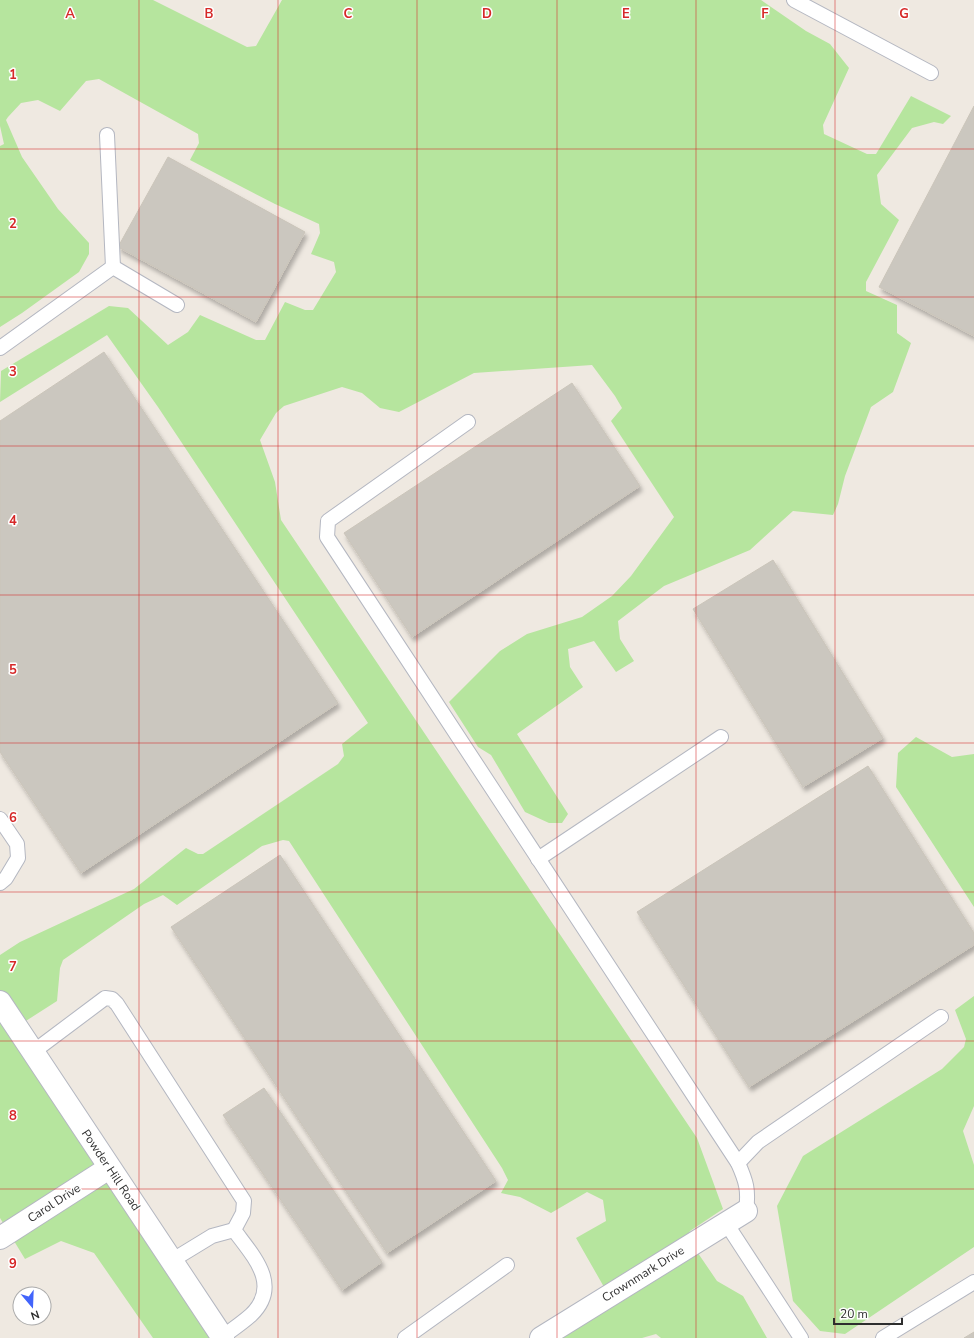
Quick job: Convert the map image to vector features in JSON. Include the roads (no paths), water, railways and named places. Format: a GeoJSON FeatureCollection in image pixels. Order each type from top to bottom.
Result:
{"type":"FeatureCollection","features":[{"type":"Feature","properties":{"kind":"street","name":"Powder Hill Road"},"geometry":{"type":"LineString","coordinates":[[0,1002],[222,1338]]}},
{"type":"Feature","properties":{"kind":"street","name":"Carol Drive"},"geometry":{"type":"LineString","coordinates":[[0,1238],[109,1168]]}},
{"type":"Feature","properties":{"kind":"street","name":"Crownmark Drive"},"geometry":{"type":"LineString","coordinates":[[541,1338],[746,1211]]}},
{"type":"Feature","properties":{"kind":"lane"},"geometry":{"type":"LineString","coordinates":[[794,0],[931,73]]}},
{"type":"Feature","properties":{"kind":"lane"},"geometry":{"type":"LineString","coordinates":[[107,135],[113,267]]}},
{"type":"Feature","properties":{"kind":"lane"},"geometry":{"type":"LineString","coordinates":[[113,267],[177,305]]}},
{"type":"Feature","properties":{"kind":"lane"},"geometry":{"type":"LineString","coordinates":[[0,348],[113,267]]}},
{"type":"Feature","properties":{"kind":"lane"},"geometry":{"type":"LineString","coordinates":[[468,422],[328,521],[327,537],[738,1163],[746,1182],[748,1197],[746,1211]]}},
{"type":"Feature","properties":{"kind":"lane"},"geometry":{"type":"LineString","coordinates":[[538,859],[721,737]]}},
{"type":"Feature","properties":{"kind":"lane"},"geometry":{"type":"LineString","coordinates":[[0,819],[17,844],[18,858],[6,878],[0,883]]}},
{"type":"Feature","properties":{"kind":"lane"},"geometry":{"type":"LineString","coordinates":[[33,1052],[105,998],[112,999],[117,1004],[244,1201],[243,1213],[234,1230],[212,1236],[171,1261]]}},
{"type":"Feature","properties":{"kind":"lane"},"geometry":{"type":"LineString","coordinates":[[738,1163],[758,1142],[941,1017]]}},
{"type":"Feature","properties":{"kind":"lane"},"geometry":{"type":"LineString","coordinates":[[726,1223],[801,1338]]}},
{"type":"Feature","properties":{"kind":"lane"},"geometry":{"type":"LineString","coordinates":[[222,1338],[251,1315],[260,1304],[265,1292],[265,1278],[260,1265],[234,1230]]}},
{"type":"Feature","properties":{"kind":"lane"},"geometry":{"type":"LineString","coordinates":[[405,1338],[507,1265]]}},
{"type":"Feature","properties":{"kind":"lane"},"geometry":{"type":"LineString","coordinates":[[883,1338],[974,1282]]}}]}
